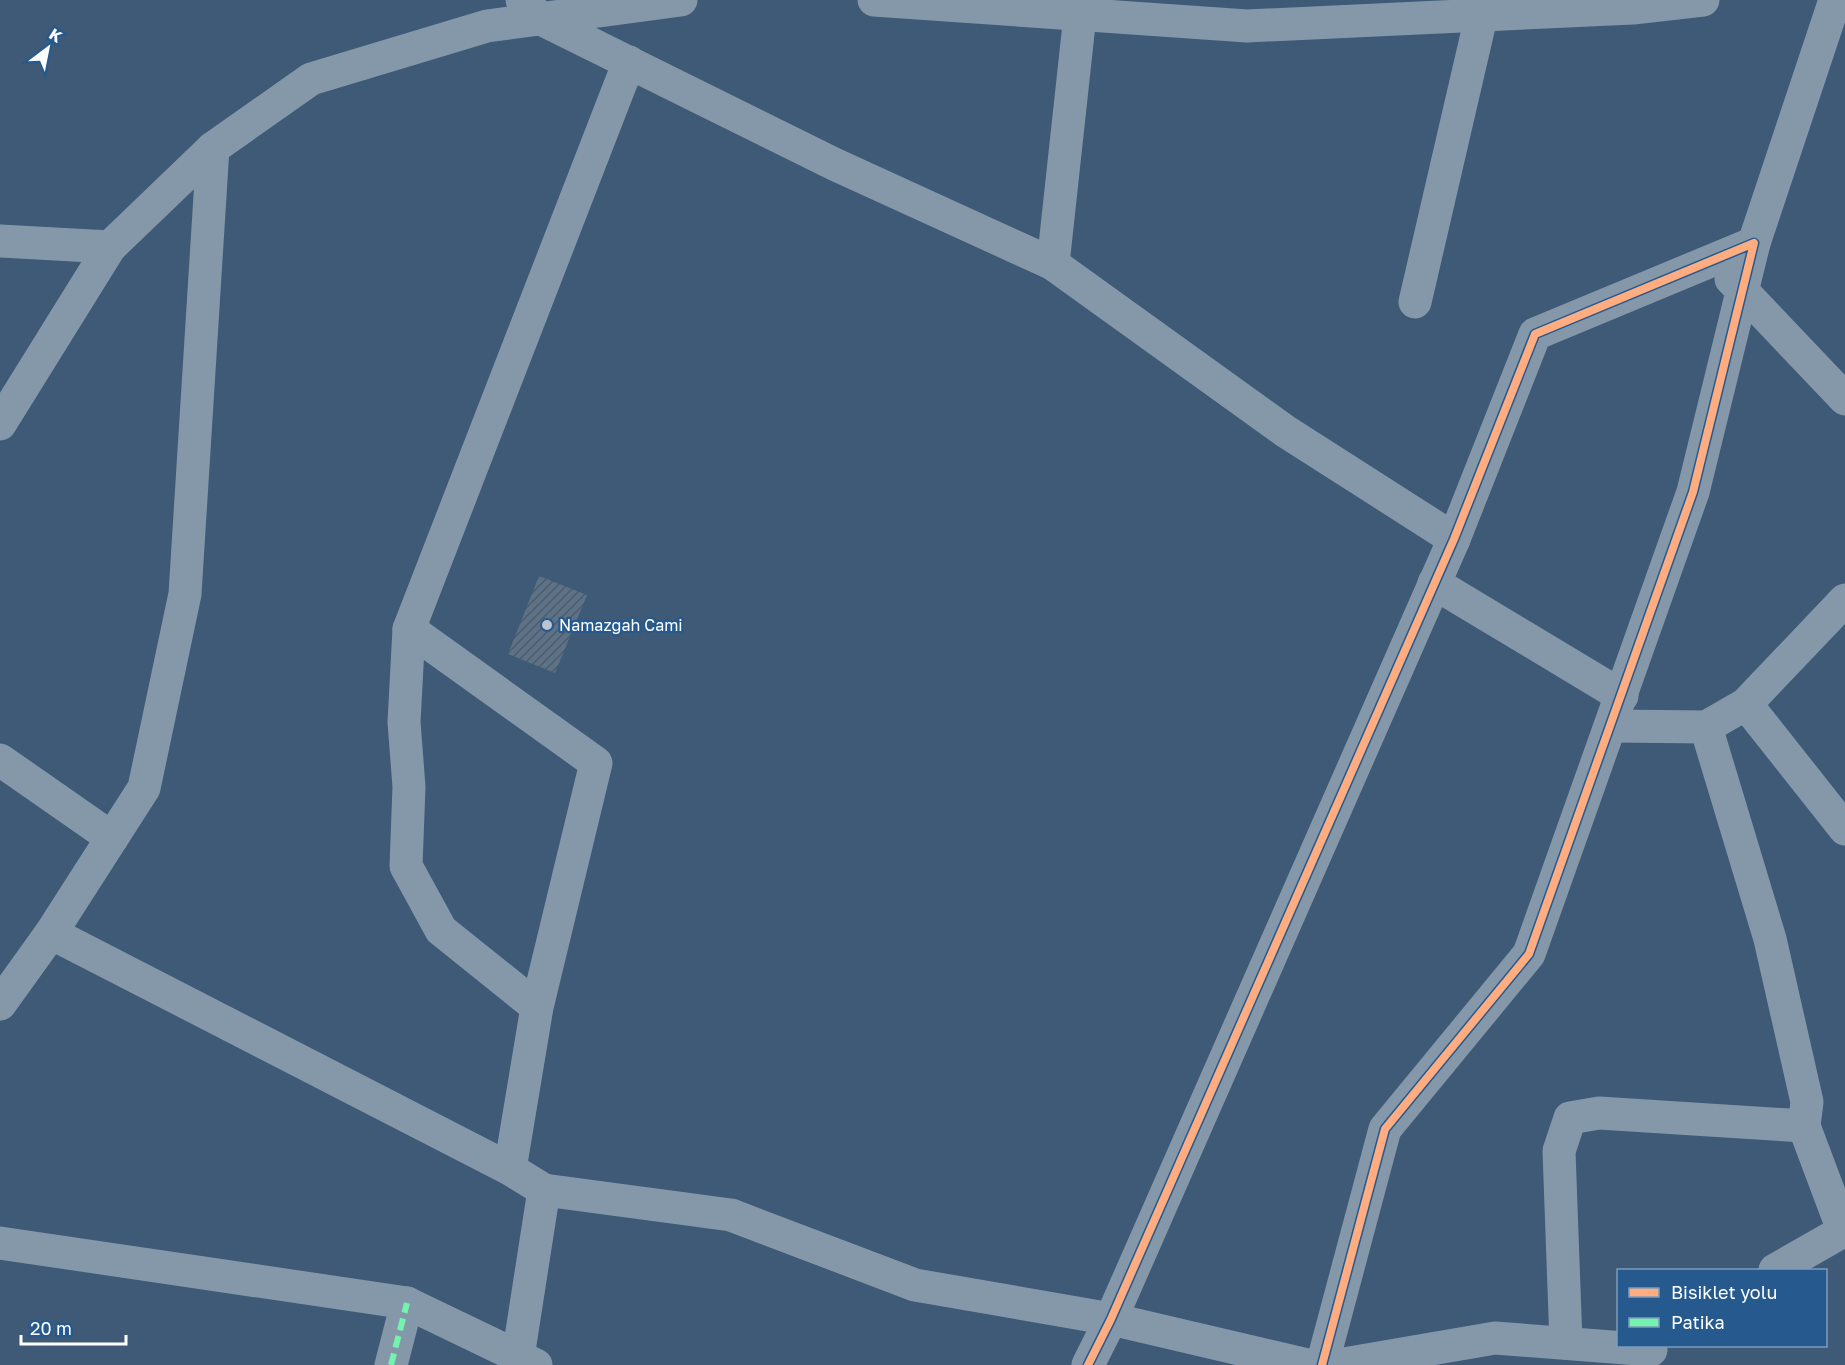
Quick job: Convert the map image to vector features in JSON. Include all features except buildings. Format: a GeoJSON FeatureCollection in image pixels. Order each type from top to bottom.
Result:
{"type":"FeatureCollection","features":[{"type":"Feature","properties":{"kind":"street"},"geometry":{"type":"LineString","coordinates":[[0,424],[110,247],[213,148],[311,79],[488,26],[532,9],[681,0]]}},
{"type":"Feature","properties":{"kind":"street"},"geometry":{"type":"LineString","coordinates":[[873,0],[1247,26],[1482,13],[1633,8],[1703,0]]}},
{"type":"Feature","properties":{"kind":"street"},"geometry":{"type":"LineString","coordinates":[[1322,1365],[1385,1129],[1529,954],[1693,492],[1754,243],[1835,0]]}},
{"type":"Feature","properties":{"kind":"street"},"geometry":{"type":"LineString","coordinates":[[532,9],[629,62],[834,164],[1053,264],[1286,431],[1454,539]]}},
{"type":"Feature","properties":{"kind":"street"},"geometry":{"type":"LineString","coordinates":[[1415,302],[1482,13]]}},
{"type":"Feature","properties":{"kind":"street"},"geometry":{"type":"LineString","coordinates":[[1053,264],[1080,15]]}},
{"type":"Feature","properties":{"kind":"street"},"geometry":{"type":"LineString","coordinates":[[537,1007],[441,930],[406,867],[409,787],[404,722],[409,628],[629,62]]}},
{"type":"Feature","properties":{"kind":"street"},"geometry":{"type":"LineString","coordinates":[[0,1004],[51,933],[144,788],[184,594],[213,148]]}},
{"type":"Feature","properties":{"kind":"street"},"geometry":{"type":"LineString","coordinates":[[0,241],[110,247]]}},
{"type":"Feature","properties":{"kind":"street"},"geometry":{"type":"LineString","coordinates":[[1088,1365],[1111,1319],[1454,539],[1535,333],[1754,243]]}},
{"type":"Feature","properties":{"kind":"street"},"geometry":{"type":"LineString","coordinates":[[1713,260],[1845,399]]}},
{"type":"Feature","properties":{"kind":"street"},"geometry":{"type":"LineString","coordinates":[[1434,583],[1617,711],[1706,727],[1746,704],[1845,600]]}},
{"type":"Feature","properties":{"kind":"street"},"geometry":{"type":"LineString","coordinates":[[409,628],[596,763],[537,1007],[510,1169]]}},
{"type":"Feature","properties":{"kind":"street"},"geometry":{"type":"LineString","coordinates":[[1746,704],[1845,829]]}},
{"type":"Feature","properties":{"kind":"street"},"geometry":{"type":"LineString","coordinates":[[1706,727],[1770,939],[1807,1102],[1804,1126],[1844,1230],[1777,1269]]}},
{"type":"Feature","properties":{"kind":"street"},"geometry":{"type":"LineString","coordinates":[[0,760],[112,838]]}},
{"type":"Feature","properties":{"kind":"street"},"geometry":{"type":"LineString","coordinates":[[51,933],[510,1169],[544,1190],[731,1215],[915,1285],[1111,1319],[1308,1365]]}},
{"type":"Feature","properties":{"kind":"street"},"geometry":{"type":"LineString","coordinates":[[1566,1343],[1559,1151],[1570,1118],[1599,1113],[1804,1126]]}},
{"type":"Feature","properties":{"kind":"street"},"geometry":{"type":"LineString","coordinates":[[0,1243],[407,1303],[527,1361],[544,1190]]}},
{"type":"Feature","properties":{"kind":"street"},"geometry":{"type":"LineString","coordinates":[[391,1365],[407,1303]]}},
{"type":"Feature","properties":{"kind":"street"},"geometry":{"type":"LineString","coordinates":[[1338,1365],[1495,1338],[1566,1343],[1650,1353]]}},
{"type":"Feature","properties":{"kind":"marked path"},"geometry":{"type":"LineString","coordinates":[[391,1365],[407,1303]]}},
{"type":"Feature","properties":{"kind":"cycle path"},"geometry":{"type":"LineString","coordinates":[[1088,1365],[1111,1319],[1454,539],[1535,334],[1754,243],[1693,492],[1529,954],[1385,1129],[1322,1365]]}},
{"type":"Feature","properties":{"kind":"place","name":"Namazgah Cami"},"geometry":{"type":"Point","coordinates":[547,625]}}]}
